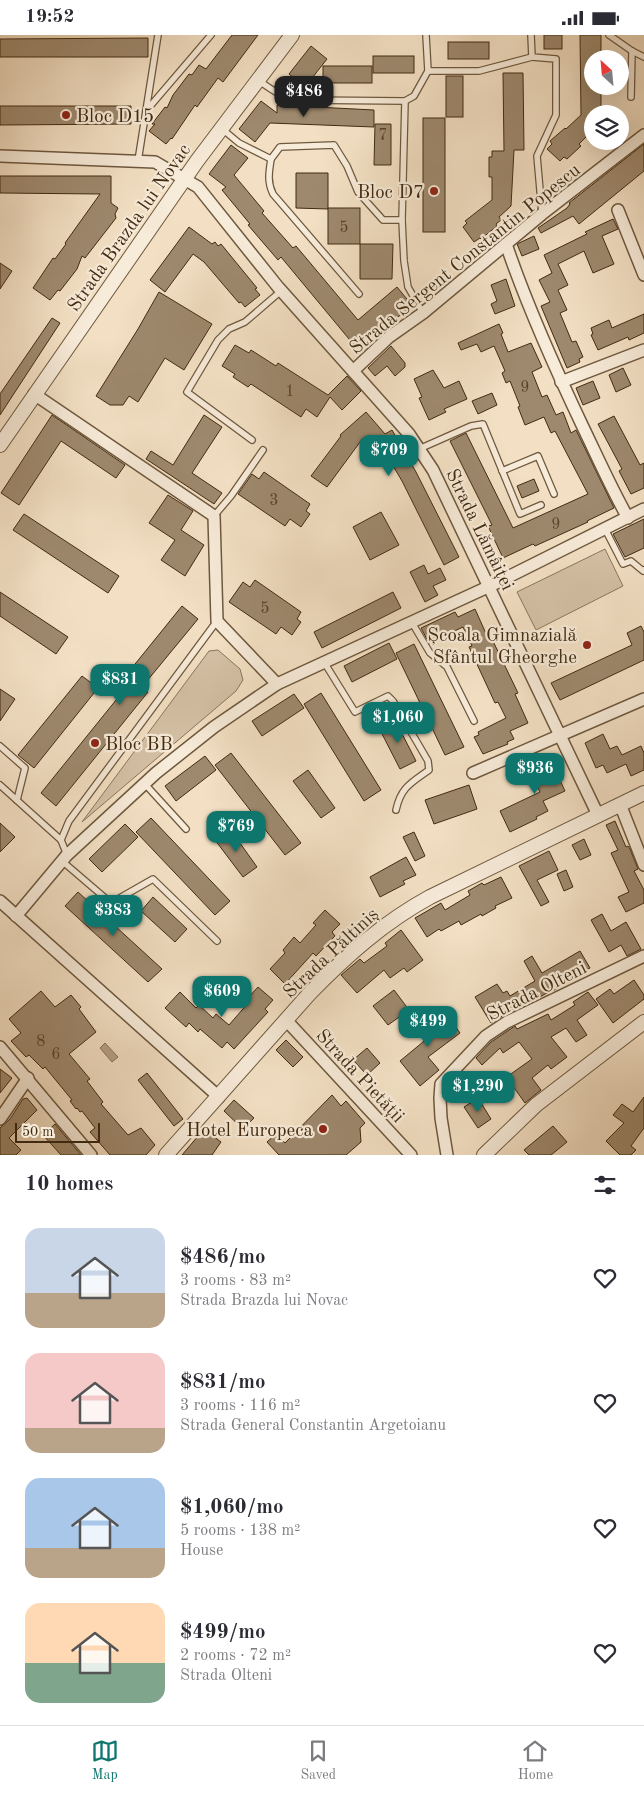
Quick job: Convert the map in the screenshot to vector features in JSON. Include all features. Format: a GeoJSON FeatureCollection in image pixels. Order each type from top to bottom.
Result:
{"type":"FeatureCollection","features":[{"type":"Feature","properties":{"kind":"street","name":"Strada Brazda lui Novac"},"geometry":{"type":"LineString","coordinates":[[0,445],[220,128],[292,35]]}},
{"type":"Feature","properties":{"kind":"street","name":"Strada Sergent Constantin Popescu"},"geometry":{"type":"LineString","coordinates":[[353,371],[389,337],[423,313],[542,214],[644,135]]}},
{"type":"Feature","properties":{"kind":"street","name":"Strada Lămâiței"},"geometry":{"type":"LineString","coordinates":[[0,156],[155,161],[198,187],[282,291],[409,434],[433,470],[598,815]]}},
{"type":"Feature","properties":{"kind":"street"},"geometry":{"type":"LineString","coordinates":[[618,210],[644,275]]}},
{"type":"Feature","properties":{"kind":"street"},"geometry":{"type":"LineString","coordinates":[[506,244],[561,381],[628,518]]}},
{"type":"Feature","properties":{"kind":"street"},"geometry":{"type":"LineString","coordinates":[[561,381],[644,350]]}},
{"type":"Feature","properties":{"kind":"street"},"geometry":{"type":"LineString","coordinates":[[34,394],[214,516],[217,621],[277,684]]}},
{"type":"Feature","properties":{"kind":"street"},"geometry":{"type":"LineString","coordinates":[[16,916],[64,858],[144,783],[214,727],[277,684],[490,586],[644,509]]}},
{"type":"Feature","properties":{"kind":"street"},"geometry":{"type":"LineString","coordinates":[[473,773],[561,737],[644,699]]}},
{"type":"Feature","properties":{"kind":"street","name":"Strada Păltiniș"},"geometry":{"type":"LineString","coordinates":[[166,1155],[286,1019],[335,967],[379,929],[402,912],[430,897],[644,793]]}},
{"type":"Feature","properties":{"kind":"street"},"geometry":{"type":"LineString","coordinates":[[620,805],[644,865]]}},
{"type":"Feature","properties":{"kind":"street"},"geometry":{"type":"LineString","coordinates":[[0,901],[219,1097]]}},
{"type":"Feature","properties":{"kind":"street","name":"Strada Olteni"},"geometry":{"type":"LineString","coordinates":[[447,1155],[441,1118],[441,1085],[454,1068],[486,1036],[507,1021],[644,956]]}},
{"type":"Feature","properties":{"kind":"street","name":"Strada Pietății"},"geometry":{"type":"LineString","coordinates":[[286,1019],[410,1155]]}},
{"type":"Feature","properties":{"kind":"street"},"geometry":{"type":"LineString","coordinates":[[484,1155],[536,1105],[644,1022]]}},
{"type":"Feature","properties":{"kind":"street"},"geometry":{"type":"LineString","coordinates":[[0,1047],[91,1155]]}},
{"type":"Feature","properties":{"kind":"street"},"geometry":{"type":"LineString","coordinates":[[0,1119],[28,1079]]}},
{"type":"Feature","properties":{"kind":"lane"},"geometry":{"type":"LineString","coordinates":[[138,161],[158,35]]}},
{"type":"Feature","properties":{"kind":"lane"},"geometry":{"type":"LineString","coordinates":[[146,111],[211,35]]}},
{"type":"Feature","properties":{"kind":"lane"},"geometry":{"type":"LineString","coordinates":[[258,80],[288,99],[405,101],[414,96],[428,71],[426,35]]}},
{"type":"Feature","properties":{"kind":"lane"},"geometry":{"type":"LineString","coordinates":[[532,35],[532,57]]}},
{"type":"Feature","properties":{"kind":"lane"},"geometry":{"type":"LineString","coordinates":[[609,35],[644,57]]}},
{"type":"Feature","properties":{"kind":"lane"},"geometry":{"type":"LineString","coordinates":[[631,97],[632,51]]}},
{"type":"Feature","properties":{"kind":"lane"},"geometry":{"type":"LineString","coordinates":[[428,71],[479,71],[532,57],[556,59],[556,115],[537,156],[542,214]]}},
{"type":"Feature","properties":{"kind":"lane"},"geometry":{"type":"LineString","coordinates":[[405,101],[402,220],[404,261],[408,287],[423,313]]}},
{"type":"Feature","properties":{"kind":"lane"},"geometry":{"type":"LineString","coordinates":[[220,128],[239,143],[271,159]]}},
{"type":"Feature","properties":{"kind":"lane"},"geometry":{"type":"LineString","coordinates":[[360,294],[273,194],[268,175],[271,159],[280,147],[334,145],[347,166],[358,193],[383,220],[402,220]]}},
{"type":"Feature","properties":{"kind":"lane"},"geometry":{"type":"LineString","coordinates":[[252,440],[186,392],[218,340],[229,329],[245,322],[282,291]]}},
{"type":"Feature","properties":{"kind":"lane"},"geometry":{"type":"LineString","coordinates":[[419,449],[471,425],[483,424],[520,514],[541,505]]}},
{"type":"Feature","properties":{"kind":"lane"},"geometry":{"type":"LineString","coordinates":[[214,516],[263,450]]}},
{"type":"Feature","properties":{"kind":"lane"},"geometry":{"type":"LineString","coordinates":[[502,471],[538,456],[554,494]]}},
{"type":"Feature","properties":{"kind":"lane"},"geometry":{"type":"LineString","coordinates":[[605,529],[623,564],[631,561],[644,570]]}},
{"type":"Feature","properties":{"kind":"lane"},"geometry":{"type":"LineString","coordinates":[[217,621],[69,821],[61,840],[64,858],[111,903],[153,879],[218,941]]}},
{"type":"Feature","properties":{"kind":"lane"},"geometry":{"type":"LineString","coordinates":[[411,621],[430,653],[447,667],[474,721]]}},
{"type":"Feature","properties":{"kind":"lane"},"geometry":{"type":"LineString","coordinates":[[324,662],[355,712],[388,696],[393,701],[428,761],[429,770],[409,784],[399,797],[396,810]]}},
{"type":"Feature","properties":{"kind":"lane"},"geometry":{"type":"LineString","coordinates":[[0,746],[25,768],[17,800]]}},
{"type":"Feature","properties":{"kind":"lane"},"geometry":{"type":"LineString","coordinates":[[144,783],[186,829]]}},
{"type":"Feature","properties":{"kind":"lane"},"geometry":{"type":"LineString","coordinates":[[0,785],[61,840]]}},
{"type":"Feature","properties":{"kind":"shaded area"},"geometry":{"type":"Polygon","coordinates":[[[605,549],[623,586],[536,630],[517,592],[605,549]]]}},
{"type":"Feature","properties":{"kind":"shaded area"},"geometry":{"type":"Polygon","coordinates":[[[218,650],[240,669],[243,680],[236,691],[82,822],[209,651],[218,650]]]}},
{"type":"Feature","properties":{"kind":"shaded area"},"geometry":{"type":"Polygon","coordinates":[[[105,1043],[118,1057],[112,1062],[100,1048],[105,1043]]]}},
{"type":"Feature","properties":{"kind":"building"},"geometry":{"type":"Polygon","coordinates":[[[232,35],[258,35],[223,82],[218,78],[197,107],[195,105],[172,139],[166,144],[149,131],[155,124],[152,124],[165,107],[167,108],[173,95],[189,74],[192,75],[199,65],[206,69],[232,35]]]}},
{"type":"Feature","properties":{"kind":"building"},"geometry":{"type":"Polygon","coordinates":[[[544,35],[562,35],[562,49],[544,49],[544,35]]]}},
{"type":"Feature","properties":{"kind":"building"},"geometry":{"type":"Polygon","coordinates":[[[580,35],[601,35],[601,50],[584,50],[584,95],[601,95],[601,105],[584,105],[584,139],[579,144],[581,146],[567,159],[564,157],[560,161],[547,149],[552,144],[550,141],[581,115],[580,35]]]}},
{"type":"Feature","properties":{"kind":"building"},"geometry":{"type":"Polygon","coordinates":[[[148,38],[148,57],[0,57],[0,39],[148,38]]]}},
{"type":"Feature","properties":{"kind":"building"},"geometry":{"type":"Polygon","coordinates":[[[448,42],[489,42],[489,59],[448,59],[448,42]]]}},
{"type":"Feature","properties":{"kind":"building"},"geometry":{"type":"Polygon","coordinates":[[[311,46],[327,59],[305,87],[289,74],[311,46]]]}},
{"type":"Feature","properties":{"kind":"building"},"geometry":{"type":"Polygon","coordinates":[[[373,56],[414,56],[414,73],[373,73],[373,56]]]}},
{"type":"Feature","properties":{"kind":"building"},"geometry":{"type":"Polygon","coordinates":[[[323,66],[372,66],[372,83],[323,83],[323,66]]]}},
{"type":"Feature","properties":{"kind":"building"},"geometry":{"type":"Polygon","coordinates":[[[503,73],[523,73],[524,150],[514,150],[511,206],[499,217],[501,220],[496,224],[497,226],[481,239],[474,242],[463,227],[467,223],[465,221],[492,200],[492,177],[489,177],[489,157],[492,157],[492,151],[504,151],[503,73]]]}},
{"type":"Feature","properties":{"kind":"building"},"geometry":{"type":"Polygon","coordinates":[[[446,76],[463,76],[463,117],[446,117],[446,76]]]}},
{"type":"Feature","properties":{"kind":"building"},"geometry":{"type":"Polygon","coordinates":[[[261,101],[277,113],[277,105],[374,110],[374,127],[270,123],[255,142],[239,129],[261,101]]]}},
{"type":"Feature","properties":{"kind":"building","name":"Bloc D15"},"geometry":{"type":"Polygon","coordinates":[[[0,106],[131,106],[131,124],[0,125],[0,106]]]}},
{"type":"Feature","properties":{"kind":"building","name":"Bloc D7"},"geometry":{"type":"Polygon","coordinates":[[[423,118],[445,118],[445,232],[423,232],[423,118]]]}},
{"type":"Feature","properties":{"kind":"building"},"geometry":{"type":"Polygon","coordinates":[[[375,124],[391,124],[391,165],[374,165],[375,124]]]}},
{"type":"Feature","properties":{"kind":"building"},"geometry":{"type":"Polygon","coordinates":[[[644,144],[644,171],[579,224],[573,216],[541,233],[538,228],[567,208],[569,203],[644,144]]]}},
{"type":"Feature","properties":{"kind":"building"},"geometry":{"type":"Polygon","coordinates":[[[231,145],[248,158],[234,175],[264,211],[262,213],[293,248],[296,246],[358,320],[397,287],[411,304],[405,308],[407,310],[390,323],[384,326],[382,323],[354,345],[281,257],[278,260],[248,225],[250,224],[222,190],[226,187],[209,174],[231,145]]]}},
{"type":"Feature","properties":{"kind":"building"},"geometry":{"type":"Polygon","coordinates":[[[296,173],[328,173],[328,209],[296,208],[296,173]]]}},
{"type":"Feature","properties":{"kind":"building"},"geometry":{"type":"Polygon","coordinates":[[[0,176],[111,176],[111,203],[118,208],[115,214],[116,218],[85,258],[82,256],[77,269],[60,291],[58,290],[50,300],[33,288],[100,194],[0,193],[0,176]]]}},
{"type":"Feature","properties":{"kind":"building"},"geometry":{"type":"Polygon","coordinates":[[[328,208],[360,208],[360,244],[328,244],[328,208]]]}},
{"type":"Feature","properties":{"kind":"building"},"geometry":{"type":"Polygon","coordinates":[[[613,219],[618,229],[602,236],[614,264],[593,273],[584,251],[558,264],[568,285],[558,290],[567,310],[560,313],[572,342],[576,341],[583,357],[579,359],[580,362],[567,368],[541,306],[550,302],[539,280],[552,273],[544,255],[613,219]]]}},
{"type":"Feature","properties":{"kind":"building"},"geometry":{"type":"Polygon","coordinates":[[[189,227],[212,244],[215,242],[218,246],[221,244],[257,288],[255,289],[260,295],[245,307],[241,302],[239,303],[204,262],[193,254],[165,292],[150,280],[189,227]]]}},
{"type":"Feature","properties":{"kind":"building"},"geometry":{"type":"Polygon","coordinates":[[[534,236],[539,249],[522,256],[517,244],[534,236]]]}},
{"type":"Feature","properties":{"kind":"building"},"geometry":{"type":"Polygon","coordinates":[[[360,244],[393,244],[392,279],[360,279],[360,244]]]}},
{"type":"Feature","properties":{"kind":"building"},"geometry":{"type":"Polygon","coordinates":[[[0,263],[12,271],[0,289],[0,263]]]}},
{"type":"Feature","properties":{"kind":"building"},"geometry":{"type":"Polygon","coordinates":[[[506,279],[515,306],[495,314],[491,304],[497,301],[491,285],[506,279]]]}},
{"type":"Feature","properties":{"kind":"building"},"geometry":{"type":"Polygon","coordinates":[[[159,292],[212,324],[184,370],[165,358],[138,402],[129,396],[123,405],[110,405],[96,396],[159,292]]]}},
{"type":"Feature","properties":{"kind":"building"},"geometry":{"type":"Polygon","coordinates":[[[644,314],[644,333],[629,340],[628,337],[598,350],[591,335],[593,334],[591,328],[609,320],[612,328],[644,314]]]}},
{"type":"Feature","properties":{"kind":"building"},"geometry":{"type":"Polygon","coordinates":[[[52,318],[60,323],[0,415],[0,394],[52,318]]]}},
{"type":"Feature","properties":{"kind":"building"},"geometry":{"type":"Polygon","coordinates":[[[499,324],[508,352],[531,343],[542,367],[532,372],[542,397],[547,395],[556,415],[563,412],[571,433],[576,430],[614,508],[535,546],[533,544],[503,558],[488,526],[492,525],[450,441],[466,433],[513,528],[588,494],[555,431],[551,433],[544,417],[525,425],[510,381],[506,383],[502,373],[505,371],[494,346],[481,352],[477,344],[461,350],[458,343],[499,324]]]}},
{"type":"Feature","properties":{"kind":"building"},"geometry":{"type":"Polygon","coordinates":[[[235,345],[249,353],[251,350],[276,366],[278,363],[328,395],[347,376],[361,391],[342,410],[330,397],[317,417],[306,409],[301,417],[251,384],[248,387],[233,377],[235,374],[222,366],[235,345]]]}},
{"type":"Feature","properties":{"kind":"building"},"geometry":{"type":"Polygon","coordinates":[[[391,346],[405,363],[405,367],[395,376],[387,366],[375,376],[368,368],[391,346]]]}},
{"type":"Feature","properties":{"kind":"building"},"geometry":{"type":"Polygon","coordinates":[[[623,368],[631,385],[616,392],[609,375],[623,368]]]}},
{"type":"Feature","properties":{"kind":"building"},"geometry":{"type":"Polygon","coordinates":[[[433,370],[444,388],[459,381],[467,399],[444,409],[446,412],[429,420],[419,398],[422,397],[414,379],[433,370]]]}},
{"type":"Feature","properties":{"kind":"building"},"geometry":{"type":"Polygon","coordinates":[[[593,381],[600,398],[583,405],[576,388],[593,381]]]}},
{"type":"Feature","properties":{"kind":"building"},"geometry":{"type":"Polygon","coordinates":[[[492,393],[497,405],[478,414],[472,401],[492,393]]]}},
{"type":"Feature","properties":{"kind":"building"},"geometry":{"type":"Polygon","coordinates":[[[366,412],[385,434],[392,430],[416,472],[459,557],[444,565],[402,481],[376,437],[368,443],[363,438],[327,487],[311,476],[340,435],[366,412]]]}},
{"type":"Feature","properties":{"kind":"building"},"geometry":{"type":"Polygon","coordinates":[[[52,415],[125,465],[116,478],[61,441],[19,505],[1,493],[52,415]]]}},
{"type":"Feature","properties":{"kind":"building"},"geometry":{"type":"Polygon","coordinates":[[[204,415],[222,427],[192,473],[222,493],[214,504],[146,459],[151,451],[173,465],[204,415]]]}},
{"type":"Feature","properties":{"kind":"building"},"geometry":{"type":"Polygon","coordinates":[[[614,416],[640,465],[644,463],[644,488],[631,494],[619,471],[622,469],[598,424],[614,416]]]}},
{"type":"Feature","properties":{"kind":"building"},"geometry":{"type":"Polygon","coordinates":[[[264,472],[310,504],[306,511],[310,514],[301,527],[290,519],[285,526],[238,494],[252,474],[259,479],[264,472]]]}},
{"type":"Feature","properties":{"kind":"building"},"geometry":{"type":"Polygon","coordinates":[[[534,479],[539,491],[522,498],[517,486],[534,479]]]}},
{"type":"Feature","properties":{"kind":"building"},"geometry":{"type":"Polygon","coordinates":[[[168,495],[193,511],[181,530],[204,545],[185,576],[161,560],[175,540],[149,523],[168,495]]]}},
{"type":"Feature","properties":{"kind":"building"},"geometry":{"type":"Polygon","coordinates":[[[381,512],[399,545],[370,560],[353,527],[381,512]]]}},
{"type":"Feature","properties":{"kind":"building"},"geometry":{"type":"Polygon","coordinates":[[[24,514],[119,576],[108,593],[13,530],[24,514]]]}},
{"type":"Feature","properties":{"kind":"building"},"geometry":{"type":"Polygon","coordinates":[[[644,519],[644,548],[625,557],[613,534],[644,519]]]}},
{"type":"Feature","properties":{"kind":"building"},"geometry":{"type":"Polygon","coordinates":[[[424,565],[428,574],[440,568],[446,580],[433,586],[438,595],[425,602],[410,572],[424,565]]]}},
{"type":"Feature","properties":{"kind":"building"},"geometry":{"type":"Polygon","coordinates":[[[255,580],[301,612],[297,619],[301,622],[292,635],[281,627],[276,634],[229,602],[243,582],[250,587],[255,580]]]}},
{"type":"Feature","properties":{"kind":"building"},"geometry":{"type":"Polygon","coordinates":[[[0,592],[68,637],[56,654],[0,616],[0,592]]]}},
{"type":"Feature","properties":{"kind":"building"},"geometry":{"type":"Polygon","coordinates":[[[393,592],[401,608],[322,648],[314,632],[393,592]]]}},
{"type":"Feature","properties":{"kind":"building","name":"Bloc BB"},"geometry":{"type":"Polygon","coordinates":[[[182,606],[198,619],[142,687],[148,692],[56,806],[41,793],[133,679],[127,674],[182,606]]]}},
{"type":"Feature","properties":{"kind":"building"},"geometry":{"type":"Polygon","coordinates":[[[475,609],[488,638],[491,637],[518,693],[515,694],[528,723],[510,731],[514,739],[507,742],[508,744],[483,754],[474,737],[479,735],[478,732],[506,718],[498,702],[495,703],[469,647],[472,646],[463,627],[429,643],[421,628],[455,612],[458,617],[475,609]]]}},
{"type":"Feature","properties":{"kind":"building"},"geometry":{"type":"Polygon","coordinates":[[[641,626],[644,632],[644,660],[560,700],[551,683],[632,645],[627,633],[641,626]]]}},
{"type":"Feature","properties":{"kind":"building"},"geometry":{"type":"Polygon","coordinates":[[[389,643],[397,659],[352,682],[344,666],[389,643]]]}},
{"type":"Feature","properties":{"kind":"building"},"geometry":{"type":"Polygon","coordinates":[[[414,644],[464,747],[445,755],[396,653],[414,644]]]}},
{"type":"Feature","properties":{"kind":"building"},"geometry":{"type":"Polygon","coordinates":[[[82,676],[98,688],[34,768],[18,755],[82,676]]]}},
{"type":"Feature","properties":{"kind":"building"},"geometry":{"type":"Polygon","coordinates":[[[0,689],[15,699],[0,721],[0,689]]]}},
{"type":"Feature","properties":{"kind":"building"},"geometry":{"type":"Polygon","coordinates":[[[321,693],[381,790],[364,801],[304,704],[321,693]]]}},
{"type":"Feature","properties":{"kind":"building"},"geometry":{"type":"Polygon","coordinates":[[[294,694],[304,708],[262,736],[252,721],[294,694]]]}},
{"type":"Feature","properties":{"kind":"building"},"geometry":{"type":"Polygon","coordinates":[[[395,720],[416,761],[400,769],[379,728],[395,720]]]}},
{"type":"Feature","properties":{"kind":"building"},"geometry":{"type":"Polygon","coordinates":[[[603,734],[610,749],[617,746],[622,755],[641,746],[644,753],[644,770],[631,776],[626,764],[607,773],[603,765],[596,768],[585,743],[603,734]]]}},
{"type":"Feature","properties":{"kind":"building"},"geometry":{"type":"Polygon","coordinates":[[[231,753],[301,843],[285,855],[215,765],[231,753]]]}},
{"type":"Feature","properties":{"kind":"building"},"geometry":{"type":"Polygon","coordinates":[[[545,754],[551,766],[553,765],[565,791],[543,801],[548,811],[536,817],[537,819],[510,832],[500,811],[540,792],[526,763],[545,754]]]}},
{"type":"Feature","properties":{"kind":"building"},"geometry":{"type":"Polygon","coordinates":[[[205,756],[216,770],[176,801],[165,786],[205,756]]]}},
{"type":"Feature","properties":{"kind":"building"},"geometry":{"type":"Polygon","coordinates":[[[308,770],[335,808],[321,818],[293,781],[308,770]]]}},
{"type":"Feature","properties":{"kind":"building"},"geometry":{"type":"Polygon","coordinates":[[[469,785],[477,809],[434,824],[425,800],[469,785]]]}},
{"type":"Feature","properties":{"kind":"building"},"geometry":{"type":"Polygon","coordinates":[[[151,818],[230,901],[215,915],[136,832],[151,818]]]}},
{"type":"Feature","properties":{"kind":"building"},"geometry":{"type":"Polygon","coordinates":[[[615,821],[626,847],[628,846],[630,849],[638,869],[634,871],[644,890],[644,903],[626,912],[618,897],[629,892],[611,853],[618,850],[606,825],[615,821]]]}},
{"type":"Feature","properties":{"kind":"building"},"geometry":{"type":"Polygon","coordinates":[[[0,823],[15,837],[0,852],[0,823]]]}},
{"type":"Feature","properties":{"kind":"building"},"geometry":{"type":"Polygon","coordinates":[[[125,824],[138,837],[102,872],[89,859],[125,824]]]}},
{"type":"Feature","properties":{"kind":"building"},"geometry":{"type":"Polygon","coordinates":[[[230,829],[257,867],[243,877],[215,840],[230,829]]]}},
{"type":"Feature","properties":{"kind":"building"},"geometry":{"type":"Polygon","coordinates":[[[414,832],[425,856],[415,861],[403,837],[414,832]]]}},
{"type":"Feature","properties":{"kind":"building"},"geometry":{"type":"Polygon","coordinates":[[[584,839],[591,855],[580,860],[572,845],[584,839]]]}},
{"type":"Feature","properties":{"kind":"building"},"geometry":{"type":"Polygon","coordinates":[[[549,851],[558,870],[537,880],[549,902],[541,906],[519,866],[549,851]]]}},
{"type":"Feature","properties":{"kind":"building"},"geometry":{"type":"Polygon","coordinates":[[[406,857],[416,875],[403,881],[405,884],[380,897],[370,877],[406,857]]]}},
{"type":"Feature","properties":{"kind":"building"},"geometry":{"type":"Polygon","coordinates":[[[566,870],[573,887],[564,891],[557,874],[566,870]]]}},
{"type":"Feature","properties":{"kind":"building"},"geometry":{"type":"Polygon","coordinates":[[[501,877],[512,898],[495,906],[496,908],[482,916],[481,914],[461,925],[459,921],[441,931],[439,929],[427,937],[415,918],[441,903],[445,910],[470,895],[468,891],[482,883],[484,885],[501,877]]]}},
{"type":"Feature","properties":{"kind":"building"},"geometry":{"type":"Polygon","coordinates":[[[78,892],[162,969],[148,982],[65,906],[78,892]]]}},
{"type":"Feature","properties":{"kind":"building"},"geometry":{"type":"Polygon","coordinates":[[[153,897],[187,929],[175,942],[141,911],[153,897]]]}},
{"type":"Feature","properties":{"kind":"building"},"geometry":{"type":"Polygon","coordinates":[[[325,910],[340,924],[332,932],[335,936],[316,956],[313,953],[285,984],[270,969],[285,953],[283,950],[294,937],[300,943],[316,925],[313,923],[325,910]]]}},
{"type":"Feature","properties":{"kind":"building"},"geometry":{"type":"Polygon","coordinates":[[[602,914],[611,931],[626,922],[641,949],[627,956],[621,945],[609,952],[591,920],[602,914]]]}},
{"type":"Feature","properties":{"kind":"building"},"geometry":{"type":"Polygon","coordinates":[[[401,930],[423,960],[407,972],[404,968],[390,978],[384,970],[357,993],[341,975],[360,959],[364,963],[387,946],[385,943],[401,930]]]}},
{"type":"Feature","properties":{"kind":"building"},"geometry":{"type":"Polygon","coordinates":[[[580,951],[590,968],[558,986],[559,988],[528,1004],[526,1001],[491,1023],[475,997],[497,984],[503,993],[507,991],[510,996],[535,981],[524,961],[532,956],[542,973],[580,951]]]}},
{"type":"Feature","properties":{"kind":"building"},"geometry":{"type":"Polygon","coordinates":[[[634,980],[644,995],[644,999],[613,1023],[596,999],[610,989],[614,994],[634,980]]]}},
{"type":"Feature","properties":{"kind":"building"},"geometry":{"type":"Polygon","coordinates":[[[258,987],[273,1000],[265,1009],[268,1012],[234,1049],[227,1042],[222,1048],[200,1029],[198,1032],[189,1023],[186,1027],[165,1008],[180,992],[196,1008],[199,1005],[213,1018],[216,1014],[229,1025],[249,1002],[246,1000],[258,987]]]}},
{"type":"Feature","properties":{"kind":"building"},"geometry":{"type":"Polygon","coordinates":[[[394,990],[409,1010],[388,1025],[373,1006],[394,990]]]}},
{"type":"Feature","properties":{"kind":"building"},"geometry":{"type":"Polygon","coordinates":[[[41,991],[55,1007],[71,995],[81,1007],[79,1009],[96,1032],[69,1054],[90,1079],[87,1081],[103,1102],[101,1104],[128,1135],[141,1128],[155,1145],[146,1155],[110,1155],[90,1132],[95,1128],[82,1111],[80,1112],[76,1109],[70,1101],[72,1100],[45,1067],[43,1069],[29,1055],[26,1057],[11,1041],[21,1033],[9,1019],[41,991]]]}},
{"type":"Feature","properties":{"kind":"building"},"geometry":{"type":"Polygon","coordinates":[[[588,992],[598,1005],[577,1020],[587,1035],[576,1042],[566,1028],[551,1037],[567,1057],[551,1069],[548,1065],[532,1078],[541,1090],[525,1103],[510,1082],[484,1101],[469,1081],[480,1072],[489,1084],[505,1073],[508,1076],[532,1059],[519,1042],[503,1053],[500,1048],[482,1065],[476,1058],[491,1042],[515,1026],[517,1029],[548,1014],[551,1020],[575,1005],[573,1002],[588,992]]]}},
{"type":"Feature","properties":{"kind":"building"},"geometry":{"type":"Polygon","coordinates":[[[426,1011],[438,1028],[450,1019],[460,1033],[428,1057],[439,1070],[420,1086],[400,1061],[429,1037],[415,1019],[426,1011]]]}},
{"type":"Feature","properties":{"kind":"building"},"geometry":{"type":"Polygon","coordinates":[[[286,1040],[303,1057],[293,1067],[276,1050],[286,1040]]]}},
{"type":"Feature","properties":{"kind":"building"},"geometry":{"type":"Polygon","coordinates":[[[367,1048],[380,1063],[367,1075],[353,1060],[367,1048]]]}},
{"type":"Feature","properties":{"kind":"building"},"geometry":{"type":"Polygon","coordinates":[[[0,1069],[12,1078],[0,1093],[0,1069]]]}},
{"type":"Feature","properties":{"kind":"building"},"geometry":{"type":"Polygon","coordinates":[[[147,1073],[183,1119],[174,1126],[138,1080],[147,1073]]]}},
{"type":"Feature","properties":{"kind":"building"},"geometry":{"type":"Polygon","coordinates":[[[332,1095],[341,1106],[346,1101],[365,1123],[360,1128],[361,1142],[346,1155],[279,1155],[267,1142],[276,1134],[285,1143],[332,1095]]]}},
{"type":"Feature","properties":{"kind":"building"},"geometry":{"type":"Polygon","coordinates":[[[644,1097],[644,1128],[631,1146],[636,1150],[631,1155],[620,1155],[606,1141],[624,1123],[613,1115],[622,1104],[633,1112],[644,1097]]]}},
{"type":"Feature","properties":{"kind":"building"},"geometry":{"type":"Polygon","coordinates":[[[27,1098],[37,1110],[9,1138],[21,1150],[16,1155],[0,1155],[0,1128],[10,1119],[23,1099],[27,1098]]]}},
{"type":"Feature","properties":{"kind":"building"},"geometry":{"type":"Polygon","coordinates":[[[478,1098],[491,1119],[478,1128],[464,1107],[478,1098]]]}},
{"type":"Feature","properties":{"kind":"building"},"geometry":{"type":"Polygon","coordinates":[[[234,1100],[254,1118],[243,1129],[224,1111],[234,1100]]]}},
{"type":"Feature","properties":{"kind":"building"},"geometry":{"type":"Polygon","coordinates":[[[55,1124],[81,1155],[61,1155],[43,1135],[55,1124]]]}},
{"type":"Feature","properties":{"kind":"building"},"geometry":{"type":"Polygon","coordinates":[[[553,1126],[567,1142],[551,1155],[529,1155],[524,1150],[553,1126]]]}},
{"type":"Feature","properties":{"kind":"building"},"geometry":{"type":"Polygon","coordinates":[[[204,1129],[221,1142],[212,1155],[182,1155],[204,1129]]]}},
{"type":"Feature","properties":{"kind":"place","name":"Bloc D15"},"geometry":{"type":"Point","coordinates":[66,115]}},
{"type":"Feature","properties":{"kind":"place","name":"Bloc D7"},"geometry":{"type":"Point","coordinates":[434,191]}},
{"type":"Feature","properties":{"kind":"place","name":"Școala Gimnazială Sfântul Gheorghe"},"geometry":{"type":"Point","coordinates":[587,645]}},
{"type":"Feature","properties":{"kind":"place","name":"Bloc BB"},"geometry":{"type":"Point","coordinates":[95,743]}},
{"type":"Feature","properties":{"kind":"place","name":"Hotel Europeca"},"geometry":{"type":"Point","coordinates":[323,1129]}}]}
